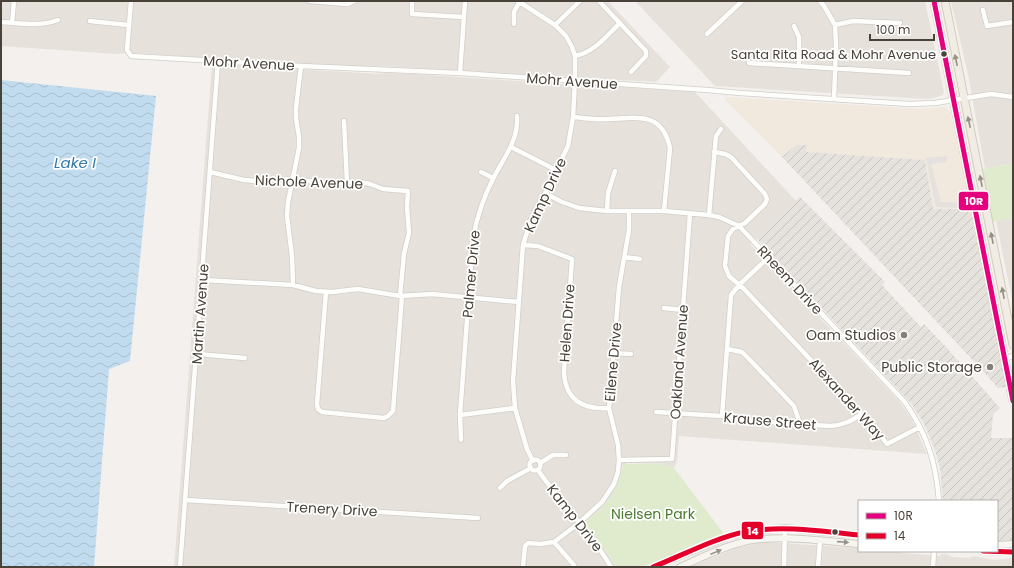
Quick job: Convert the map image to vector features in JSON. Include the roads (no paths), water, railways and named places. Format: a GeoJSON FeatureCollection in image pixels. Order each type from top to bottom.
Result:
{"type":"FeatureCollection","features":[{"type":"Feature","properties":{"kind":"main road"},"geometry":{"type":"LineString","coordinates":[[934,1],[1013,401]]}},
{"type":"Feature","properties":{"kind":"main road"},"geometry":{"type":"LineString","coordinates":[[945,1],[1013,345]]}},
{"type":"Feature","properties":{"kind":"main road"},"geometry":{"type":"LineString","coordinates":[[653,567],[729,536],[745,532],[785,528],[858,535]]}},
{"type":"Feature","properties":{"kind":"main road"},"geometry":{"type":"LineString","coordinates":[[680,567],[739,543],[763,538],[785,538],[858,544]]}},
{"type":"Feature","properties":{"kind":"main road"},"geometry":{"type":"LineString","coordinates":[[998,545],[1013,544]]}},
{"type":"Feature","properties":{"kind":"main road"},"geometry":{"type":"LineString","coordinates":[[998,552],[1013,552]]}},
{"type":"Feature","properties":{"kind":"street"},"geometry":{"type":"LineString","coordinates":[[12,22],[14,1]]}},
{"type":"Feature","properties":{"kind":"street"},"geometry":{"type":"LineString","coordinates":[[90,21],[128,25],[130,1]]}},
{"type":"Feature","properties":{"kind":"street"},"geometry":{"type":"LineString","coordinates":[[310,1],[348,4],[354,1]]}},
{"type":"Feature","properties":{"kind":"street"},"geometry":{"type":"LineString","coordinates":[[412,1],[412,14],[464,17]]}},
{"type":"Feature","properties":{"kind":"street"},"geometry":{"type":"LineString","coordinates":[[460,73],[465,1]]}},
{"type":"Feature","properties":{"kind":"street"},"geometry":{"type":"LineString","coordinates":[[514,24],[514,12],[519,1]]}},
{"type":"Feature","properties":{"kind":"street","name":"Kamp Drive"},"geometry":{"type":"LineString","coordinates":[[519,1],[555,25],[566,36],[575,56],[573,117],[568,146],[532,216],[523,245],[513,380],[515,408],[527,449],[533,460]]}},
{"type":"Feature","properties":{"kind":"street"},"geometry":{"type":"LineString","coordinates":[[555,25],[580,1]]}},
{"type":"Feature","properties":{"kind":"street"},"geometry":{"type":"LineString","coordinates":[[599,1],[646,51],[646,56],[631,72]]}},
{"type":"Feature","properties":{"kind":"street"},"geometry":{"type":"LineString","coordinates":[[707,34],[742,1]]}},
{"type":"Feature","properties":{"kind":"street"},"geometry":{"type":"LineString","coordinates":[[820,1],[835,25],[836,69],[834,99]]}},
{"type":"Feature","properties":{"kind":"street"},"geometry":{"type":"LineString","coordinates":[[983,10],[987,26],[1013,22]]}},
{"type":"Feature","properties":{"kind":"street"},"geometry":{"type":"LineString","coordinates":[[1,22],[41,25],[58,20]]}},
{"type":"Feature","properties":{"kind":"street"},"geometry":{"type":"LineString","coordinates":[[835,25],[853,21],[900,23]]}},
{"type":"Feature","properties":{"kind":"street"},"geometry":{"type":"LineString","coordinates":[[575,56],[584,54],[591,50],[620,23]]}},
{"type":"Feature","properties":{"kind":"street","name":"Mohr Avenue"},"geometry":{"type":"LineString","coordinates":[[128,25],[127,50],[131,56],[301,66],[460,73],[707,90],[740,94],[926,104],[991,94],[1013,97]]}},
{"type":"Feature","properties":{"kind":"street"},"geometry":{"type":"LineString","coordinates":[[794,26],[799,37],[799,66]]}},
{"type":"Feature","properties":{"kind":"street","name":"Martin Avenue"},"geometry":{"type":"LineString","coordinates":[[180,567],[203,280],[218,61]]}},
{"type":"Feature","properties":{"kind":"street"},"geometry":{"type":"LineString","coordinates":[[749,63],[910,73]]}},
{"type":"Feature","properties":{"kind":"street"},"geometry":{"type":"LineString","coordinates":[[293,285],[292,256],[287,216],[292,179],[299,148],[296,108],[301,66]]}},
{"type":"Feature","properties":{"kind":"street","name":"Palmer Drive"},"geometry":{"type":"LineString","coordinates":[[461,440],[460,415],[473,238],[477,216],[493,178],[515,138],[518,126],[517,116]]}},
{"type":"Feature","properties":{"kind":"street"},"geometry":{"type":"LineString","coordinates":[[573,117],[607,119],[631,117],[642,118],[656,123],[662,128],[667,136],[670,148],[664,211]]}},
{"type":"Feature","properties":{"kind":"street"},"geometry":{"type":"LineString","coordinates":[[344,121],[347,182]]}},
{"type":"Feature","properties":{"kind":"street"},"geometry":{"type":"LineString","coordinates":[[709,215],[716,136],[721,129]]}},
{"type":"Feature","properties":{"kind":"street"},"geometry":{"type":"LineString","coordinates":[[511,147],[556,170]]}},
{"type":"Feature","properties":{"kind":"street","name":"Alexander Way"},"geometry":{"type":"LineString","coordinates":[[714,152],[731,157],[765,194],[767,199],[765,204],[745,223],[733,229],[728,236],[725,266],[729,276],[740,285],[862,414],[887,444],[920,427]]}},
{"type":"Feature","properties":{"kind":"street"},"geometry":{"type":"LineString","coordinates":[[607,211],[608,193],[615,171]]}},
{"type":"Feature","properties":{"kind":"street","name":"Nichole Avenue"},"geometry":{"type":"LineString","coordinates":[[210,172],[244,180],[256,181],[292,179],[326,184],[360,182],[383,189],[408,191],[407,206],[409,233],[404,254],[401,296]]}},
{"type":"Feature","properties":{"kind":"street"},"geometry":{"type":"LineString","coordinates":[[481,172],[493,178]]}},
{"type":"Feature","properties":{"kind":"street","name":"Rheem Drive"},"geometry":{"type":"LineString","coordinates":[[545,193],[562,202],[579,208],[607,211],[664,211],[709,215],[724,219],[739,226],[904,401],[920,427],[932,455],[937,478],[938,500]]}},
{"type":"Feature","properties":{"kind":"street","name":"Eilene Drive"},"geometry":{"type":"LineString","coordinates":[[554,542],[579,523],[602,502],[609,493],[618,472],[618,445],[608,408],[619,287],[629,230],[629,211]]}},
{"type":"Feature","properties":{"kind":"street","name":"Oakland Avenue"},"geometry":{"type":"LineString","coordinates":[[619,460],[672,459],[690,213]]}},
{"type":"Feature","properties":{"kind":"street","name":"Helen Drive"},"geometry":{"type":"LineString","coordinates":[[523,245],[538,246],[572,259],[564,382],[572,397],[580,404],[593,408],[608,408]]}},
{"type":"Feature","properties":{"kind":"street"},"geometry":{"type":"LineString","coordinates":[[624,257],[640,259]]}},
{"type":"Feature","properties":{"kind":"street"},"geometry":{"type":"LineString","coordinates":[[722,416],[731,295],[769,257]]}},
{"type":"Feature","properties":{"kind":"street"},"geometry":{"type":"LineString","coordinates":[[203,280],[293,285],[326,292],[358,289],[401,296],[432,294],[519,302]]}},
{"type":"Feature","properties":{"kind":"street"},"geometry":{"type":"LineString","coordinates":[[326,292],[317,404],[318,409],[322,412],[384,418],[392,411],[401,296]]}},
{"type":"Feature","properties":{"kind":"street"},"geometry":{"type":"LineString","coordinates":[[664,308],[683,310]]}},
{"type":"Feature","properties":{"kind":"street"},"geometry":{"type":"LineString","coordinates":[[727,349],[742,352],[750,360],[794,406],[800,424]]}},
{"type":"Feature","properties":{"kind":"street"},"geometry":{"type":"LineString","coordinates":[[613,353],[631,354]]}},
{"type":"Feature","properties":{"kind":"street"},"geometry":{"type":"LineString","coordinates":[[197,354],[245,358]]}},
{"type":"Feature","properties":{"kind":"street"},"geometry":{"type":"LineString","coordinates":[[1004,359],[1013,356]]}},
{"type":"Feature","properties":{"kind":"street"},"geometry":{"type":"LineString","coordinates":[[460,415],[515,408]]}},
{"type":"Feature","properties":{"kind":"street","name":"Krause Street"},"geometry":{"type":"LineString","coordinates":[[656,412],[722,416],[756,421],[840,425],[849,423],[862,414]]}},
{"type":"Feature","properties":{"kind":"street"},"geometry":{"type":"LineString","coordinates":[[530,468],[538,470],[540,463],[553,455],[566,455]]}},
{"type":"Feature","properties":{"kind":"street"},"geometry":{"type":"LineString","coordinates":[[500,488],[507,481],[530,468],[530,464],[533,460],[537,460],[540,463]]}},
{"type":"Feature","properties":{"kind":"street","name":"Kamp Drive"},"geometry":{"type":"LineString","coordinates":[[538,470],[547,484],[600,550],[611,567]]}},
{"type":"Feature","properties":{"kind":"street","name":"Trenery Drive"},"geometry":{"type":"LineString","coordinates":[[186,500],[478,518]]}},
{"type":"Feature","properties":{"kind":"street"},"geometry":{"type":"LineString","coordinates":[[784,567],[785,528]]}},
{"type":"Feature","properties":{"kind":"street"},"geometry":{"type":"LineString","coordinates":[[818,567],[820,541]]}},
{"type":"Feature","properties":{"kind":"street"},"geometry":{"type":"LineString","coordinates":[[523,567],[524,546],[528,543],[540,544],[554,542],[574,565],[574,567]]}},
{"type":"Feature","properties":{"kind":"street"},"geometry":{"type":"LineString","coordinates":[[933,567],[934,552]]}},
{"type":"Feature","properties":{"kind":"water","name":"Lake I"},"geometry":{"type":"Polygon","coordinates":[[[1,80],[156,96],[130,361],[109,369],[94,567],[1,567],[1,80]]]}},
{"type":"Feature","properties":{"kind":"place","name":"Santa Rita Road & Mohr Avenue"},"geometry":{"type":"Point","coordinates":[944,54]}},
{"type":"Feature","properties":{"kind":"place","name":"Oam Studios"},"geometry":{"type":"Point","coordinates":[904,335]}},
{"type":"Feature","properties":{"kind":"place","name":"Public Storage"},"geometry":{"type":"Point","coordinates":[990,367]}},
{"type":"Feature","properties":{"kind":"park label","name":"Nielsen Park"},"geometry":{"type":"Point","coordinates":[653,514]}}]}
